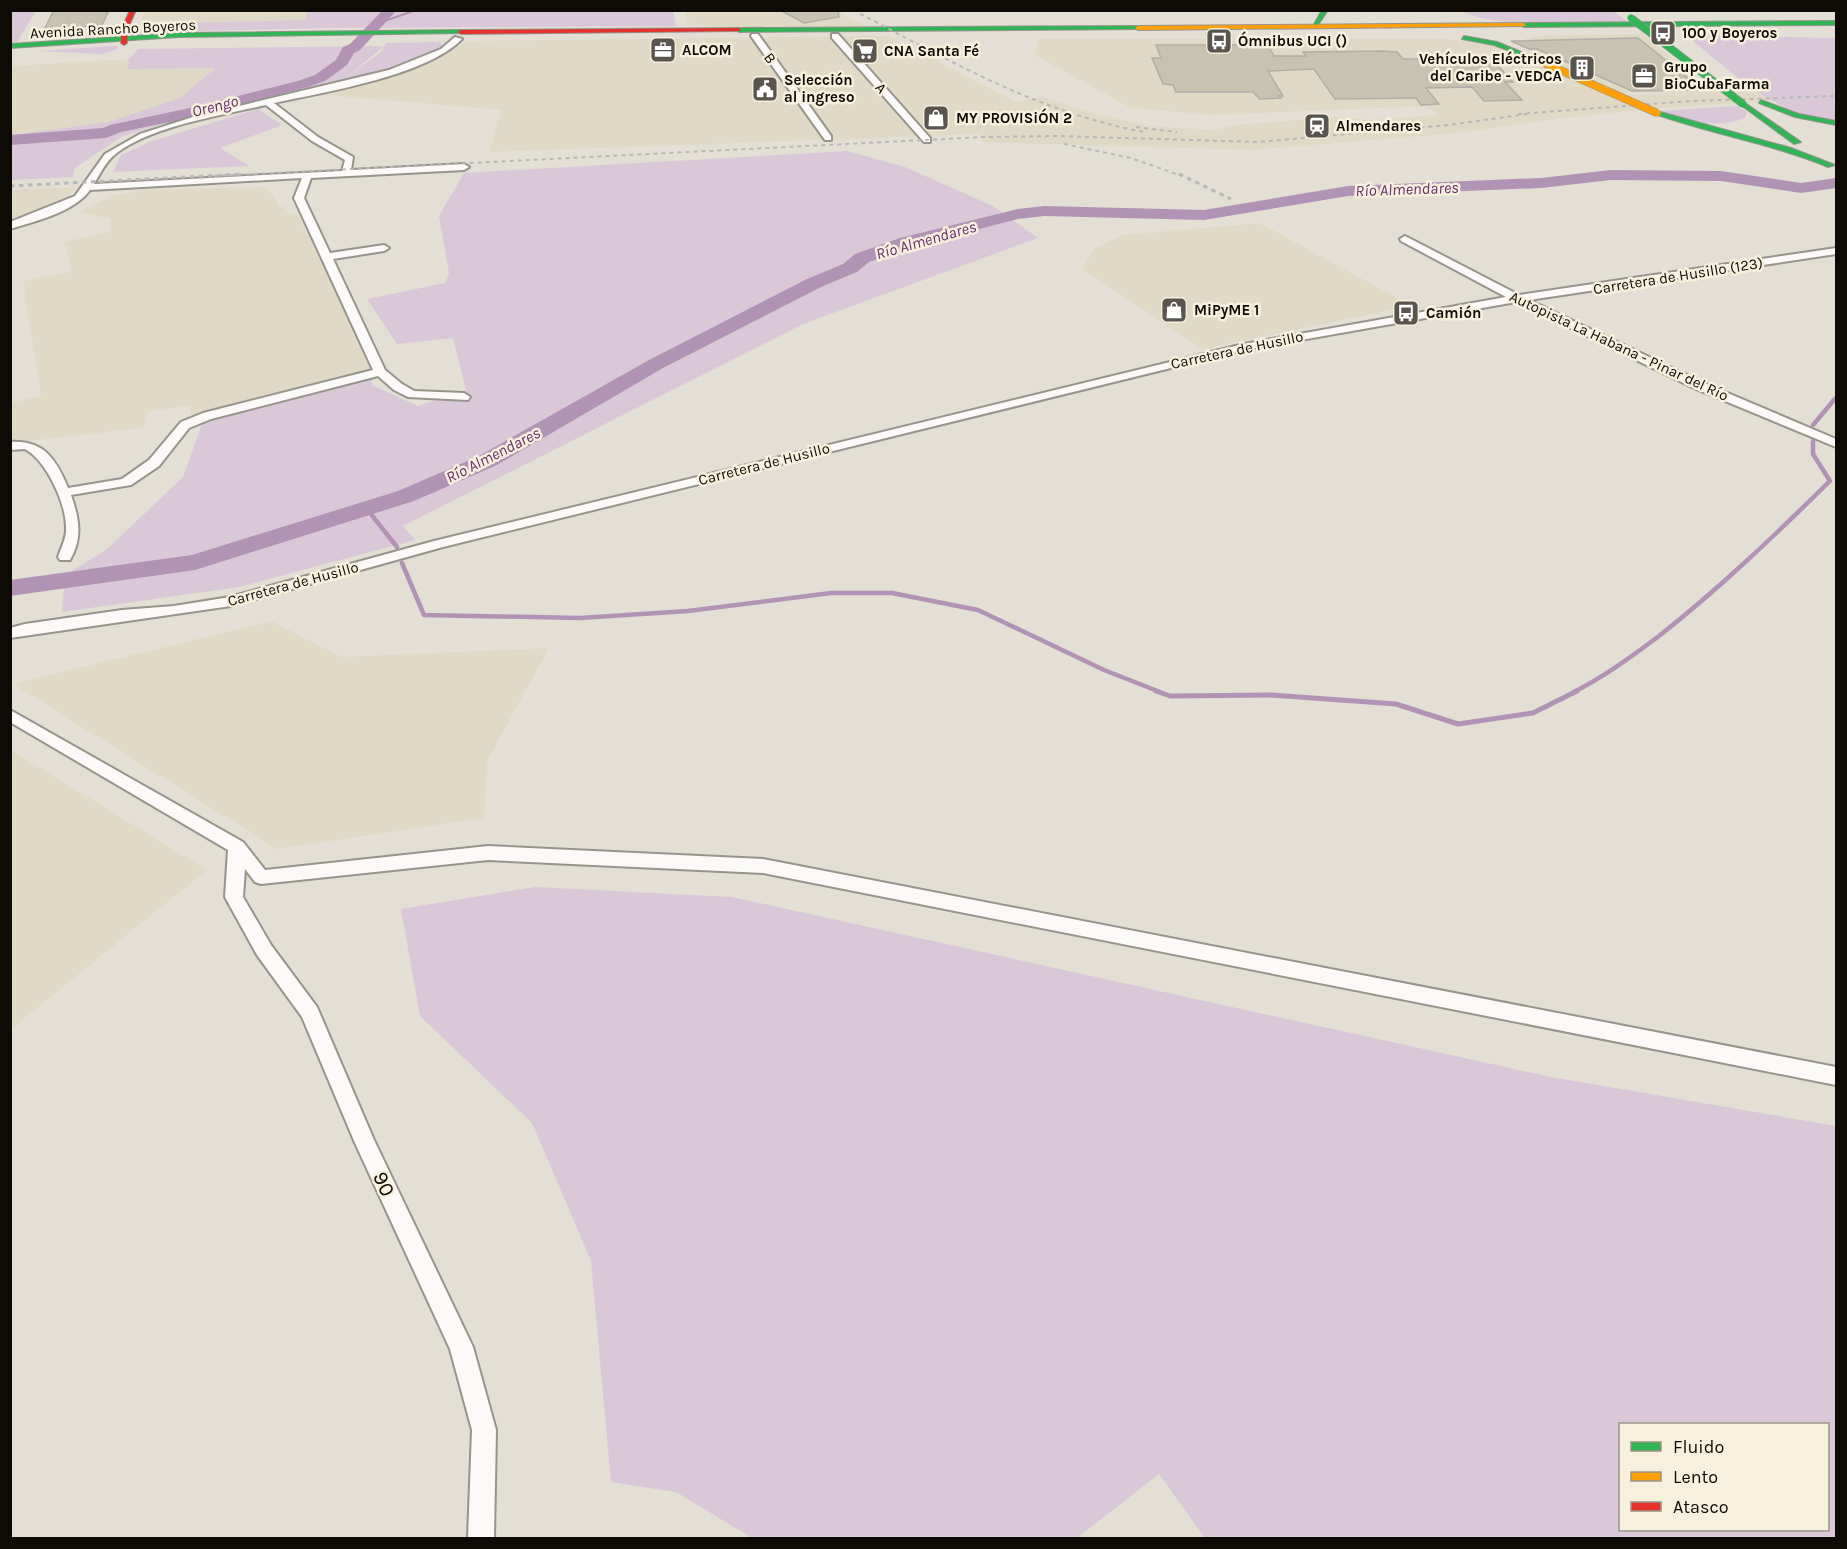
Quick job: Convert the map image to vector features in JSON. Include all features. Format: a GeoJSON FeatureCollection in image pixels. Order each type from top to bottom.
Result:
{"type":"FeatureCollection","features":[{"type":"Feature","properties":{"kind":"main road"},"geometry":{"type":"LineString","coordinates":[[122,41],[133,10]]}},
{"type":"Feature","properties":{"kind":"main road"},"geometry":{"type":"LineString","coordinates":[[1314,27],[1325,10]]}},
{"type":"Feature","properties":{"kind":"main road"},"geometry":{"type":"LineString","coordinates":[[1773,24],[1809,19],[1816,15],[1818,10]]}},
{"type":"Feature","properties":{"kind":"main road"},"geometry":{"type":"LineString","coordinates":[[1409,26],[1438,19],[1453,12],[1492,21],[1545,25]]}},
{"type":"Feature","properties":{"kind":"main road"},"geometry":{"type":"LineString","coordinates":[[1634,13],[1743,104],[1836,123]]}},
{"type":"Feature","properties":{"kind":"main road"},"geometry":{"type":"LineString","coordinates":[[1634,13],[1834,167]]}},
{"type":"Feature","properties":{"kind":"main road","name":"Avenida Rancho Boyeros"},"geometry":{"type":"LineString","coordinates":[[10,53],[122,41],[358,37],[1836,23]]}},
{"type":"Feature","properties":{"kind":"main road","name":"Avenida Rancho Boyeros"},"geometry":{"type":"LineString","coordinates":[[389,37],[458,39],[1836,29]]}},
{"type":"Feature","properties":{"kind":"main road"},"geometry":{"type":"LineString","coordinates":[[1533,58],[1514,44],[1517,37],[1538,32],[1570,30]]}},
{"type":"Feature","properties":{"kind":"main road"},"geometry":{"type":"LineString","coordinates":[[1670,30],[1754,35],[1836,34]]}},
{"type":"Feature","properties":{"kind":"main road"},"geometry":{"type":"LineString","coordinates":[[1140,33],[1244,36],[1440,36],[1495,44],[1533,58],[1658,113],[1694,126],[1784,146],[1834,167]]}},
{"type":"Feature","properties":{"kind":"main road","name":"Avenida Rancho Boyeros"},"geometry":{"type":"LineString","coordinates":[[10,46],[101,37],[122,41]]}},
{"type":"Feature","properties":{"kind":"main road"},"geometry":{"type":"LineString","coordinates":[[10,53],[75,56]]}},
{"type":"Feature","properties":{"kind":"main road"},"geometry":{"type":"LineString","coordinates":[[1658,113],[1694,124],[1727,127],[1749,123],[1753,120],[1758,107]]}},
{"type":"Feature","properties":{"kind":"main road"},"geometry":{"type":"LineString","coordinates":[[1758,107],[1811,136]]}},
{"type":"Feature","properties":{"kind":"street","name":"B"},"geometry":{"type":"LineString","coordinates":[[755,36],[828,138]]}},
{"type":"Feature","properties":{"kind":"street","name":"A"},"geometry":{"type":"LineString","coordinates":[[835,36],[927,140]]}},
{"type":"Feature","properties":{"kind":"street"},"geometry":{"type":"LineString","coordinates":[[10,226],[78,198],[99,164],[114,151],[135,139],[267,102],[402,69],[439,54],[458,39]]}},
{"type":"Feature","properties":{"kind":"street"},"geometry":{"type":"LineString","coordinates":[[267,102],[315,139],[350,159],[346,172]]}},
{"type":"Feature","properties":{"kind":"street"},"geometry":{"type":"LineString","coordinates":[[86,187],[464,167]]}},
{"type":"Feature","properties":{"kind":"street"},"geometry":{"type":"LineString","coordinates":[[308,174],[299,198],[380,372],[398,387],[412,394],[464,397]]}},
{"type":"Feature","properties":{"kind":"street","name":"Autopista La Habana - Pinar del Río"},"geometry":{"type":"LineString","coordinates":[[1406,238],[1520,300],[1700,386],[1836,442]]}},
{"type":"Feature","properties":{"kind":"street"},"geometry":{"type":"LineString","coordinates":[[325,257],[384,248]]}},
{"type":"Feature","properties":{"kind":"street","name":"Carretera de Husillo (123)"},"geometry":{"type":"LineString","coordinates":[[1520,300],[1836,251]]}},
{"type":"Feature","properties":{"kind":"street","name":"Carretera de Husillo"},"geometry":{"type":"LineString","coordinates":[[10,633],[122,615],[174,611],[231,602],[439,544],[1244,347],[1454,308],[1520,300]]}},
{"type":"Feature","properties":{"kind":"street"},"geometry":{"type":"LineString","coordinates":[[65,492],[126,482],[154,463],[185,425],[207,416],[380,372]]}},
{"type":"Feature","properties":{"kind":"street"},"geometry":{"type":"LineString","coordinates":[[10,446],[30,446],[36,450],[47,460],[65,492],[73,531],[65,557]]}},
{"type":"Feature","properties":{"kind":"street"},"geometry":{"type":"LineString","coordinates":[[10,715],[237,847],[261,877],[488,853],[763,866],[1836,1076]]}},
{"type":"Feature","properties":{"kind":"street","name":"90"},"geometry":{"type":"LineString","coordinates":[[237,847],[234,897],[264,950],[310,1013],[365,1143],[461,1347],[484,1430],[481,1539]]}},
{"type":"Feature","properties":{"kind":"shaded area"},"geometry":{"type":"Polygon","coordinates":[[[307,10],[673,10],[676,26],[336,28],[142,32],[142,24],[306,20],[307,10]]]}},
{"type":"Feature","properties":{"kind":"shaded area"},"geometry":{"type":"Polygon","coordinates":[[[11,11],[36,11],[17,42],[11,42],[11,11]]]}},
{"type":"Feature","properties":{"kind":"shaded area"},"geometry":{"type":"Polygon","coordinates":[[[144,11],[307,11],[306,20],[142,24],[144,11]]]}},
{"type":"Feature","properties":{"kind":"shaded area"},"geometry":{"type":"Polygon","coordinates":[[[685,11],[836,11],[866,26],[729,27],[687,23],[685,11]]]}},
{"type":"Feature","properties":{"kind":"shaded area"},"geometry":{"type":"Polygon","coordinates":[[[1461,11],[1613,11],[1627,21],[1518,23],[1477,17],[1461,11]]]}},
{"type":"Feature","properties":{"kind":"shaded area"},"geometry":{"type":"Polygon","coordinates":[[[1642,34],[1713,91],[1836,85],[1836,97],[1660,108],[1556,119],[1458,133],[1253,150],[983,142],[979,134],[489,152],[502,110],[314,94],[431,63],[467,41],[888,36],[1017,102],[1042,97],[1096,114],[1148,126],[1216,130],[1234,125],[1335,117],[1371,120],[1437,115],[1428,106],[1212,115],[1131,108],[1036,56],[1038,39],[1447,39],[1494,46],[1614,96],[1688,92],[1614,93],[1536,56],[1521,45],[1521,41],[1535,36],[1642,34]]]}},
{"type":"Feature","properties":{"kind":"shaded area"},"geometry":{"type":"Polygon","coordinates":[[[1689,35],[1836,38],[1836,120],[1795,111],[1760,94],[1695,43],[1689,35]]]}},
{"type":"Feature","properties":{"kind":"shaded area"},"geometry":{"type":"Polygon","coordinates":[[[440,42],[443,46],[415,61],[395,68],[165,123],[121,137],[75,168],[73,177],[11,180],[11,135],[109,122],[180,98],[215,68],[128,69],[129,59],[138,49],[384,46],[347,77],[381,52],[386,43],[440,42]]]}},
{"type":"Feature","properties":{"kind":"shaded area"},"geometry":{"type":"Polygon","coordinates":[[[117,46],[118,49],[103,54],[37,51],[117,46]]]}},
{"type":"Feature","properties":{"kind":"shaded area"},"geometry":{"type":"Polygon","coordinates":[[[129,59],[129,69],[215,67],[180,98],[109,122],[11,135],[11,66],[129,59]]]}},
{"type":"Feature","properties":{"kind":"shaded area"},"geometry":{"type":"Polygon","coordinates":[[[1738,106],[1747,112],[1745,118],[1724,123],[1691,120],[1659,111],[1738,106]]]}},
{"type":"Feature","properties":{"kind":"shaded area"},"geometry":{"type":"Polygon","coordinates":[[[258,109],[282,125],[220,148],[249,166],[113,172],[121,155],[152,141],[258,109]]]}},
{"type":"Feature","properties":{"kind":"shaded area"},"geometry":{"type":"Polygon","coordinates":[[[847,151],[905,167],[993,206],[1038,238],[803,324],[403,526],[415,540],[239,587],[62,612],[65,575],[106,550],[183,477],[202,424],[371,372],[372,385],[418,406],[466,390],[453,338],[397,344],[367,299],[445,283],[449,273],[439,216],[464,173],[847,151]]]}},
{"type":"Feature","properties":{"kind":"shaded area"},"geometry":{"type":"Polygon","coordinates":[[[76,187],[68,198],[11,222],[11,190],[76,187]]]}},
{"type":"Feature","properties":{"kind":"shaded area"},"geometry":{"type":"Polygon","coordinates":[[[264,187],[269,189],[279,207],[285,207],[289,214],[298,215],[374,370],[313,388],[192,417],[189,406],[148,411],[143,428],[11,443],[10,403],[41,396],[23,281],[72,271],[64,242],[111,231],[111,219],[79,212],[111,196],[142,190],[264,187]]]}},
{"type":"Feature","properties":{"kind":"shaded area"},"geometry":{"type":"Polygon","coordinates":[[[1260,223],[1412,306],[1202,349],[1083,269],[1093,249],[1122,235],[1260,223]]]}},
{"type":"Feature","properties":{"kind":"shaded area"},"geometry":{"type":"Polygon","coordinates":[[[271,621],[342,657],[549,648],[487,761],[484,818],[277,849],[13,684],[271,621]]]}},
{"type":"Feature","properties":{"kind":"shaded area"},"geometry":{"type":"Polygon","coordinates":[[[11,750],[207,870],[10,1029],[11,750]]]}},
{"type":"Feature","properties":{"kind":"shaded area"},"geometry":{"type":"Polygon","coordinates":[[[535,887],[732,897],[1551,1077],[1836,1126],[1836,1538],[1205,1538],[1159,1474],[1077,1538],[752,1538],[676,1492],[611,1482],[591,1261],[532,1123],[420,1016],[401,909],[535,887]]]}},
{"type":"Feature","properties":{"kind":"building"},"geometry":{"type":"Polygon","coordinates":[[[54,10],[109,10],[102,25],[44,30],[54,10]]]}},
{"type":"Feature","properties":{"kind":"building"},"geometry":{"type":"Polygon","coordinates":[[[780,10],[838,10],[839,17],[804,23],[780,10]]]}},
{"type":"Feature","properties":{"kind":"building","name":"Grupo BioCubaFarma"},"geometry":{"type":"Polygon","coordinates":[[[1638,38],[1703,90],[1632,91],[1537,49],[1529,49],[1511,41],[1638,38]]]}},
{"type":"Feature","properties":{"kind":"building"},"geometry":{"type":"Polygon","coordinates":[[[1156,45],[1253,45],[1254,47],[1269,47],[1274,56],[1306,56],[1303,52],[1383,51],[1397,52],[1403,59],[1484,59],[1488,64],[1496,64],[1513,82],[1505,82],[1522,100],[1484,101],[1472,87],[1426,88],[1439,104],[1421,105],[1416,98],[1335,99],[1314,69],[1268,71],[1283,96],[1279,96],[1281,98],[1260,99],[1253,92],[1176,92],[1173,85],[1163,84],[1152,58],[1161,58],[1156,45]]]}},
{"type":"Feature","properties":{"kind":"waterway","name":"Orengo"},"geometry":{"type":"LineString","coordinates":[[10,140],[106,133],[116,128],[185,114],[303,84],[320,78],[342,62],[348,50],[355,47],[391,10]]}},
{"type":"Feature","properties":{"kind":"waterway"},"geometry":{"type":"LineString","coordinates":[[382,22],[416,10]]}},
{"type":"Feature","properties":{"kind":"waterway","name":"Río Almendares"},"geometry":{"type":"LineString","coordinates":[[10,588],[195,562],[406,496],[487,461],[656,364],[814,283],[850,268],[862,258],[907,242],[1018,214],[1044,211],[1204,215],[1348,191],[1541,183],[1611,175],[1721,176],[1801,188],[1836,183]]}},
{"type":"Feature","properties":{"kind":"waterway"},"geometry":{"type":"LineString","coordinates":[[1832,401],[1836,397]]}},
{"type":"Feature","properties":{"kind":"waterway"},"geometry":{"type":"LineString","coordinates":[[1813,425],[1834,400]]}},
{"type":"Feature","properties":{"kind":"waterway"},"geometry":{"type":"LineString","coordinates":[[1574,692],[1618,666],[1682,618],[1747,561],[1830,481],[1813,454],[1813,441]]}},
{"type":"Feature","properties":{"kind":"waterway"},"geometry":{"type":"LineString","coordinates":[[367,509],[397,547]]}},
{"type":"Feature","properties":{"kind":"waterway"},"geometry":{"type":"LineString","coordinates":[[402,563],[424,615],[580,618],[688,611],[831,593],[892,593],[978,610],[1104,670],[1160,692]]}},
{"type":"Feature","properties":{"kind":"waterway"},"geometry":{"type":"LineString","coordinates":[[1156,691],[1170,696],[1271,695],[1396,704],[1458,724],[1533,713],[1577,691]]}},
{"type":"Feature","properties":{"kind":"railway"},"geometry":{"type":"LineString","coordinates":[[853,10],[1029,98],[1104,123],[1144,132]]}},
{"type":"Feature","properties":{"kind":"railway"},"geometry":{"type":"LineString","coordinates":[[1518,114],[1692,101],[1836,96]]}},
{"type":"Feature","properties":{"kind":"railway"},"geometry":{"type":"LineString","coordinates":[[214,176],[984,137],[1058,136],[1258,142],[1449,125],[1527,114]]}},
{"type":"Feature","properties":{"kind":"railway"},"geometry":{"type":"LineString","coordinates":[[1136,127],[1177,132]]}},
{"type":"Feature","properties":{"kind":"railway"},"geometry":{"type":"LineString","coordinates":[[1064,144],[1131,158],[1182,176]]}},
{"type":"Feature","properties":{"kind":"railway"},"geometry":{"type":"LineString","coordinates":[[10,186],[244,174]]}},
{"type":"Feature","properties":{"kind":"railway"},"geometry":{"type":"LineString","coordinates":[[1179,174],[1231,199]]}},
{"type":"Feature","properties":{"kind":"traffic: fast"},"geometry":{"type":"LineString","coordinates":[[1314,27],[1325,10]]}},
{"type":"Feature","properties":{"kind":"traffic: fast"},"geometry":{"type":"LineString","coordinates":[[1631,18],[1743,104]]}},
{"type":"Feature","properties":{"kind":"traffic: fast"},"geometry":{"type":"LineString","coordinates":[[1524,25],[1836,23]]}},
{"type":"Feature","properties":{"kind":"traffic: fast"},"geometry":{"type":"LineString","coordinates":[[739,30],[1138,28]]}},
{"type":"Feature","properties":{"kind":"traffic: fast"},"geometry":{"type":"LineString","coordinates":[[10,46],[179,35],[461,32]]}},
{"type":"Feature","properties":{"kind":"traffic: fast"},"geometry":{"type":"LineString","coordinates":[[1464,38],[1495,43],[1533,58]]}},
{"type":"Feature","properties":{"kind":"traffic: fast"},"geometry":{"type":"LineString","coordinates":[[1761,102],[1797,116],[1836,123]]}},
{"type":"Feature","properties":{"kind":"traffic: fast"},"geometry":{"type":"LineString","coordinates":[[1743,104],[1797,142]]}},
{"type":"Feature","properties":{"kind":"traffic: fast"},"geometry":{"type":"LineString","coordinates":[[1657,113],[1788,150],[1831,165]]}},
{"type":"Feature","properties":{"kind":"traffic: slow"},"geometry":{"type":"LineString","coordinates":[[1138,28],[1524,25]]}},
{"type":"Feature","properties":{"kind":"traffic: slow"},"geometry":{"type":"LineString","coordinates":[[1533,58],[1657,113]]}},
{"type":"Feature","properties":{"kind":"traffic: jam"},"geometry":{"type":"LineString","coordinates":[[124,43],[125,28],[133,10]]}},
{"type":"Feature","properties":{"kind":"traffic: jam"},"geometry":{"type":"LineString","coordinates":[[461,32],[739,30]]}},
{"type":"Feature","properties":{"kind":"place","name":"100 y Boyeros"},"geometry":{"type":"Point","coordinates":[1663,33]}},
{"type":"Feature","properties":{"kind":"place","name":"Ómnibus UCI ()"},"geometry":{"type":"Point","coordinates":[1219,41]}},
{"type":"Feature","properties":{"kind":"place","name":"ALCOM"},"geometry":{"type":"Point","coordinates":[663,50]}},
{"type":"Feature","properties":{"kind":"place","name":"CNA Santa Fé"},"geometry":{"type":"Point","coordinates":[865,51]}},
{"type":"Feature","properties":{"kind":"place","name":"Vehículos Eléctricos del Caribe - VEDCA"},"geometry":{"type":"Point","coordinates":[1582,68]}},
{"type":"Feature","properties":{"kind":"place","name":"Grupo BioCubaFarma"},"geometry":{"type":"Point","coordinates":[1644,76]}},
{"type":"Feature","properties":{"kind":"place","name":"Selección al ingreso"},"geometry":{"type":"Point","coordinates":[765,89]}},
{"type":"Feature","properties":{"kind":"place","name":"MY PROVISiÓN 2"},"geometry":{"type":"Point","coordinates":[936,118]}},
{"type":"Feature","properties":{"kind":"place","name":"Almendares"},"geometry":{"type":"Point","coordinates":[1317,126]}},
{"type":"Feature","properties":{"kind":"place","name":"MiPyME 1"},"geometry":{"type":"Point","coordinates":[1174,310]}},
{"type":"Feature","properties":{"kind":"place","name":"Camión"},"geometry":{"type":"Point","coordinates":[1406,313]}}]}
